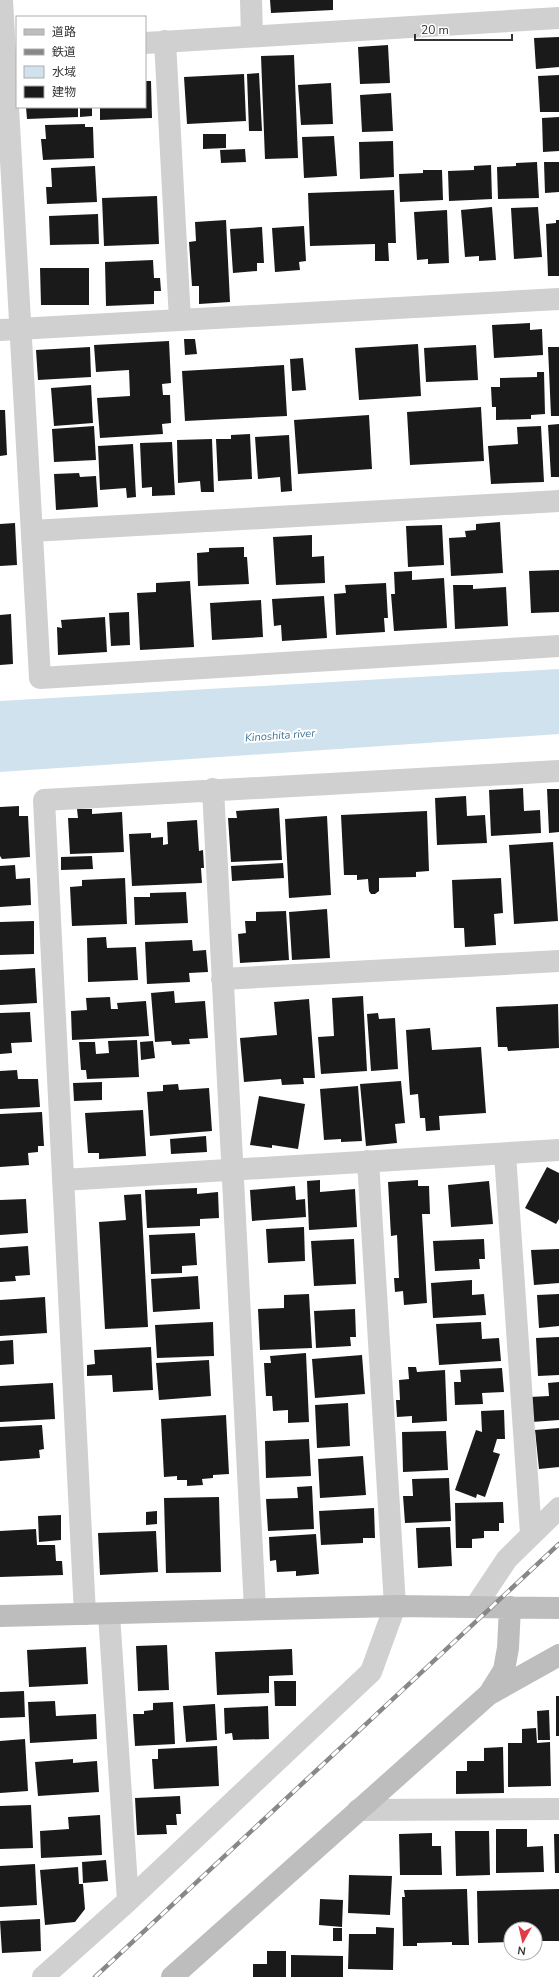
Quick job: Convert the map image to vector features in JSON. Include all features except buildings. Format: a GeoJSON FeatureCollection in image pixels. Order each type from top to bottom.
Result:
{"type":"FeatureCollection","features":[{"type":"Feature","properties":{"kind":"street"},"geometry":{"type":"LineString","coordinates":[[2,0],[11,50],[10,330],[32,531],[40,678],[559,646]]}},
{"type":"Feature","properties":{"kind":"street"},"geometry":{"type":"LineString","coordinates":[[251,0],[252,36]]}},
{"type":"Feature","properties":{"kind":"street"},"geometry":{"type":"LineString","coordinates":[[180,320],[155,42],[559,18]]}},
{"type":"Feature","properties":{"kind":"street"},"geometry":{"type":"LineString","coordinates":[[10,330],[559,299]]}},
{"type":"Feature","properties":{"kind":"street"},"geometry":{"type":"LineString","coordinates":[[32,531],[559,501]]}},
{"type":"Feature","properties":{"kind":"street"},"geometry":{"type":"LineString","coordinates":[[85,1614],[44,800],[559,771]]}},
{"type":"Feature","properties":{"kind":"street"},"geometry":{"type":"LineString","coordinates":[[213,790],[255,1609]]}},
{"type":"Feature","properties":{"kind":"street"},"geometry":{"type":"LineString","coordinates":[[222,979],[559,961]]}},
{"type":"Feature","properties":{"kind":"street"},"geometry":{"type":"LineString","coordinates":[[63,1180],[559,1150]]}},
{"type":"Feature","properties":{"kind":"street"},"geometry":{"type":"LineString","coordinates":[[505,1154],[531,1534]]}},
{"type":"Feature","properties":{"kind":"street"},"geometry":{"type":"LineString","coordinates":[[43,1977],[128,1900],[371,1672],[395,1606],[368,1162]]}},
{"type":"Feature","properties":{"kind":"street"},"geometry":{"type":"LineString","coordinates":[[475,1607],[507,1559],[559,1508]]}},
{"type":"Feature","properties":{"kind":"street"},"geometry":{"type":"LineString","coordinates":[[0,1616],[395,1606],[559,1608]]}},
{"type":"Feature","properties":{"kind":"street"},"geometry":{"type":"LineString","coordinates":[[488,1695],[504,1670],[508,1648],[510,1607]]}},
{"type":"Feature","properties":{"kind":"street"},"geometry":{"type":"LineString","coordinates":[[109,1614],[128,1900]]}},
{"type":"Feature","properties":{"kind":"street"},"geometry":{"type":"LineString","coordinates":[[172,1977],[488,1695],[559,1655]]}},
{"type":"Feature","properties":{"kind":"street"},"geometry":{"type":"LineString","coordinates":[[358,1810],[559,1809]]}},
{"type":"Feature","properties":{"kind":"water","name":"Kinoshita river"},"geometry":{"type":"Polygon","coordinates":[[[559,669],[559,734],[0,772],[0,701],[559,669]]]}},
{"type":"Feature","properties":{"kind":"railway"},"geometry":{"type":"LineString","coordinates":[[95,1977],[559,1544]]}}]}
